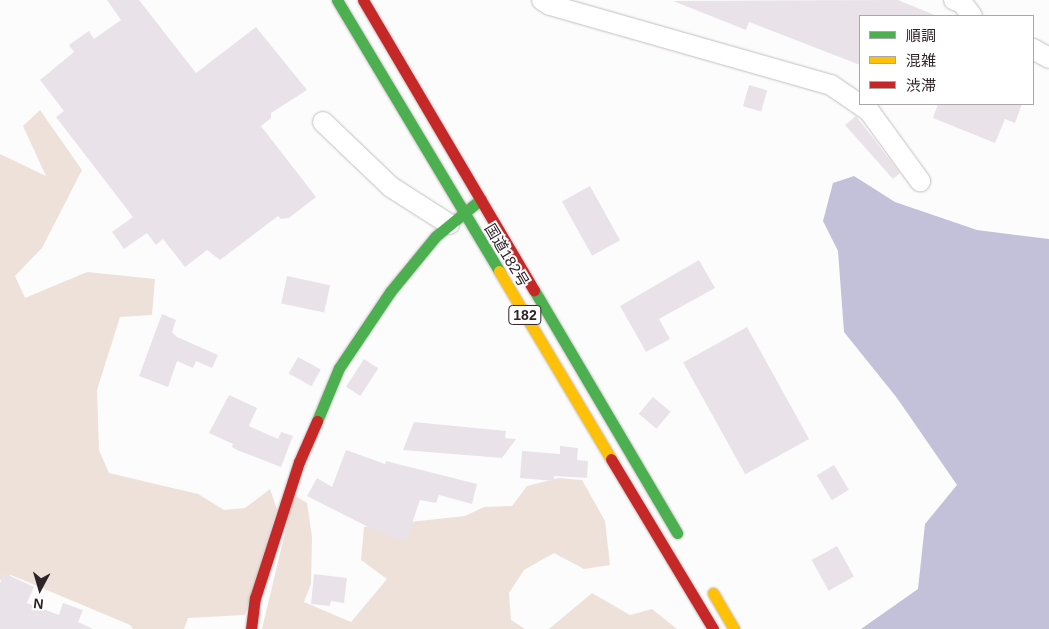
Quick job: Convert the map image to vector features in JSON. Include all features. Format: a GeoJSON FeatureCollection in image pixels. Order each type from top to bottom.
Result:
{"type":"FeatureCollection","features":[{"type":"Feature","properties":{"kind":"main road","name":"国道182号"},"geometry":{"type":"LineString","coordinates":[[336,0],[456,218],[713,629]]}},
{"type":"Feature","properties":{"kind":"main road","name":"国道182号"},"geometry":{"type":"LineString","coordinates":[[363,0],[683,543]]}},
{"type":"Feature","properties":{"kind":"main road"},"geometry":{"type":"LineString","coordinates":[[251,629],[255,598],[299,462],[339,368],[390,292],[456,218],[481,200]]}},
{"type":"Feature","properties":{"kind":"main road"},"geometry":{"type":"LineString","coordinates":[[709,586],[734,629]]}},
{"type":"Feature","properties":{"kind":"street"},"geometry":{"type":"LineString","coordinates":[[542,0],[550,5],[831,85],[859,105]]}},
{"type":"Feature","properties":{"kind":"street"},"geometry":{"type":"LineString","coordinates":[[1034,50],[1049,58]]}},
{"type":"Feature","properties":{"kind":"street"},"geometry":{"type":"LineString","coordinates":[[859,105],[869,112],[920,181]]}},
{"type":"Feature","properties":{"kind":"street"},"geometry":{"type":"LineString","coordinates":[[323,122],[391,187],[456,218]]}},
{"type":"Feature","properties":{"kind":"shaded area"},"geometry":{"type":"Polygon","coordinates":[[[40,110],[82,170],[42,248],[15,276],[25,298],[87,272],[155,279],[152,315],[120,317],[97,390],[99,450],[109,473],[198,494],[224,510],[245,508],[270,489],[277,509],[245,615],[188,618],[184,629],[133,629],[130,625],[11,575],[0,580],[0,154],[46,176],[23,126],[40,110]]]}},
{"type":"Feature","properties":{"kind":"shaded area"},"geometry":{"type":"Polygon","coordinates":[[[854,176],[895,202],[977,230],[1049,239],[1049,629],[861,629],[918,589],[925,524],[957,485],[897,398],[844,332],[838,251],[823,221],[833,183],[854,176]]]}},
{"type":"Feature","properties":{"kind":"shaded area"},"geometry":{"type":"Polygon","coordinates":[[[559,478],[582,480],[605,521],[610,565],[584,569],[554,553],[524,570],[509,593],[511,620],[525,629],[262,629],[294,495],[307,503],[312,537],[311,584],[304,602],[351,622],[387,579],[361,560],[364,527],[465,516],[484,507],[512,506],[527,486],[559,478]]]}},
{"type":"Feature","properties":{"kind":"shaded area"},"geometry":{"type":"Polygon","coordinates":[[[592,593],[630,615],[652,609],[677,629],[549,629],[592,593]]]}},
{"type":"Feature","properties":{"kind":"building"},"geometry":{"type":"Polygon","coordinates":[[[107,0],[139,0],[196,73],[256,27],[307,90],[271,113],[271,118],[261,126],[316,197],[289,218],[281,219],[278,216],[220,260],[207,250],[185,267],[163,239],[156,245],[147,233],[124,249],[112,232],[133,217],[56,117],[64,111],[40,80],[74,52],[69,45],[89,31],[94,39],[121,20],[107,0]]]}},
{"type":"Feature","properties":{"kind":"building"},"geometry":{"type":"Polygon","coordinates":[[[898,0],[935,15],[859,15],[859,65],[749,22],[746,30],[673,1],[898,0]]]}},
{"type":"Feature","properties":{"kind":"building"},"geometry":{"type":"Polygon","coordinates":[[[749,85],[767,90],[761,111],[743,106],[749,85]]]}},
{"type":"Feature","properties":{"kind":"building"},"geometry":{"type":"Polygon","coordinates":[[[938,105],[1022,105],[1015,123],[1005,119],[995,143],[933,118],[938,105]]]}},
{"type":"Feature","properties":{"kind":"building"},"geometry":{"type":"Polygon","coordinates":[[[856,116],[900,173],[893,179],[845,125],[856,116]]]}},
{"type":"Feature","properties":{"kind":"building"},"geometry":{"type":"Polygon","coordinates":[[[590,186],[620,240],[592,256],[562,202],[590,186]]]}},
{"type":"Feature","properties":{"kind":"building"},"geometry":{"type":"Polygon","coordinates":[[[699,260],[715,288],[659,319],[670,339],[646,352],[620,306],[699,260]]]}},
{"type":"Feature","properties":{"kind":"building"},"geometry":{"type":"Polygon","coordinates":[[[287,276],[330,285],[324,313],[281,303],[287,276]]]}},
{"type":"Feature","properties":{"kind":"building"},"geometry":{"type":"Polygon","coordinates":[[[162,314],[176,320],[172,332],[177,337],[218,355],[212,368],[196,361],[193,368],[177,361],[168,387],[139,376],[162,314]]]}},
{"type":"Feature","properties":{"kind":"building"},"geometry":{"type":"Polygon","coordinates":[[[747,327],[809,439],[745,474],[683,362],[747,327]]]}},
{"type":"Feature","properties":{"kind":"building"},"geometry":{"type":"Polygon","coordinates":[[[298,357],[321,370],[312,386],[289,374],[298,357]]]}},
{"type":"Feature","properties":{"kind":"building"},"geometry":{"type":"Polygon","coordinates":[[[364,359],[378,368],[360,396],[346,387],[364,359]]]}},
{"type":"Feature","properties":{"kind":"building"},"geometry":{"type":"Polygon","coordinates":[[[229,395],[257,408],[249,426],[278,439],[281,432],[293,436],[281,467],[237,450],[232,447],[233,444],[209,433],[229,395]]]}},
{"type":"Feature","properties":{"kind":"building"},"geometry":{"type":"Polygon","coordinates":[[[653,397],[671,412],[656,429],[639,414],[653,397]]]}},
{"type":"Feature","properties":{"kind":"building"},"geometry":{"type":"Polygon","coordinates":[[[414,422],[506,431],[505,438],[516,439],[502,458],[403,450],[414,422]]]}},
{"type":"Feature","properties":{"kind":"building"},"geometry":{"type":"Polygon","coordinates":[[[560,446],[578,448],[577,460],[588,461],[587,478],[554,476],[554,481],[520,478],[522,451],[560,454],[560,446]]]}},
{"type":"Feature","properties":{"kind":"building"},"geometry":{"type":"Polygon","coordinates":[[[346,450],[385,464],[386,461],[477,484],[472,504],[439,495],[436,503],[420,500],[406,541],[374,530],[307,496],[317,478],[332,487],[346,450]]]}},
{"type":"Feature","properties":{"kind":"building"},"geometry":{"type":"Polygon","coordinates":[[[834,465],[849,490],[832,500],[817,475],[834,465]]]}},
{"type":"Feature","properties":{"kind":"building"},"geometry":{"type":"Polygon","coordinates":[[[837,546],[854,577],[829,591],[812,560],[837,546]]]}},
{"type":"Feature","properties":{"kind":"building"},"geometry":{"type":"Polygon","coordinates":[[[4,573],[34,587],[27,603],[59,615],[63,603],[83,610],[78,622],[93,629],[0,629],[0,583],[4,573]]]}},
{"type":"Feature","properties":{"kind":"building"},"geometry":{"type":"Polygon","coordinates":[[[314,574],[347,578],[344,603],[331,601],[330,606],[311,604],[314,574]]]}},
{"type":"Feature","properties":{"kind":"traffic: fast"},"geometry":{"type":"LineString","coordinates":[[337,0],[499,271]]}},
{"type":"Feature","properties":{"kind":"traffic: fast"},"geometry":{"type":"LineString","coordinates":[[317,421],[339,368],[390,292],[436,236],[481,199]]}},
{"type":"Feature","properties":{"kind":"traffic: fast"},"geometry":{"type":"LineString","coordinates":[[534,290],[677,533]]}},
{"type":"Feature","properties":{"kind":"traffic: slow"},"geometry":{"type":"LineString","coordinates":[[499,271],[611,459]]}},
{"type":"Feature","properties":{"kind":"traffic: slow"},"geometry":{"type":"LineString","coordinates":[[713,593],[734,629]]}},
{"type":"Feature","properties":{"kind":"traffic: jam"},"geometry":{"type":"LineString","coordinates":[[363,0],[534,290]]}},
{"type":"Feature","properties":{"kind":"traffic: jam"},"geometry":{"type":"LineString","coordinates":[[251,629],[255,598],[299,462],[317,421]]}},
{"type":"Feature","properties":{"kind":"traffic: jam"},"geometry":{"type":"LineString","coordinates":[[611,459],[713,629]]}}]}
